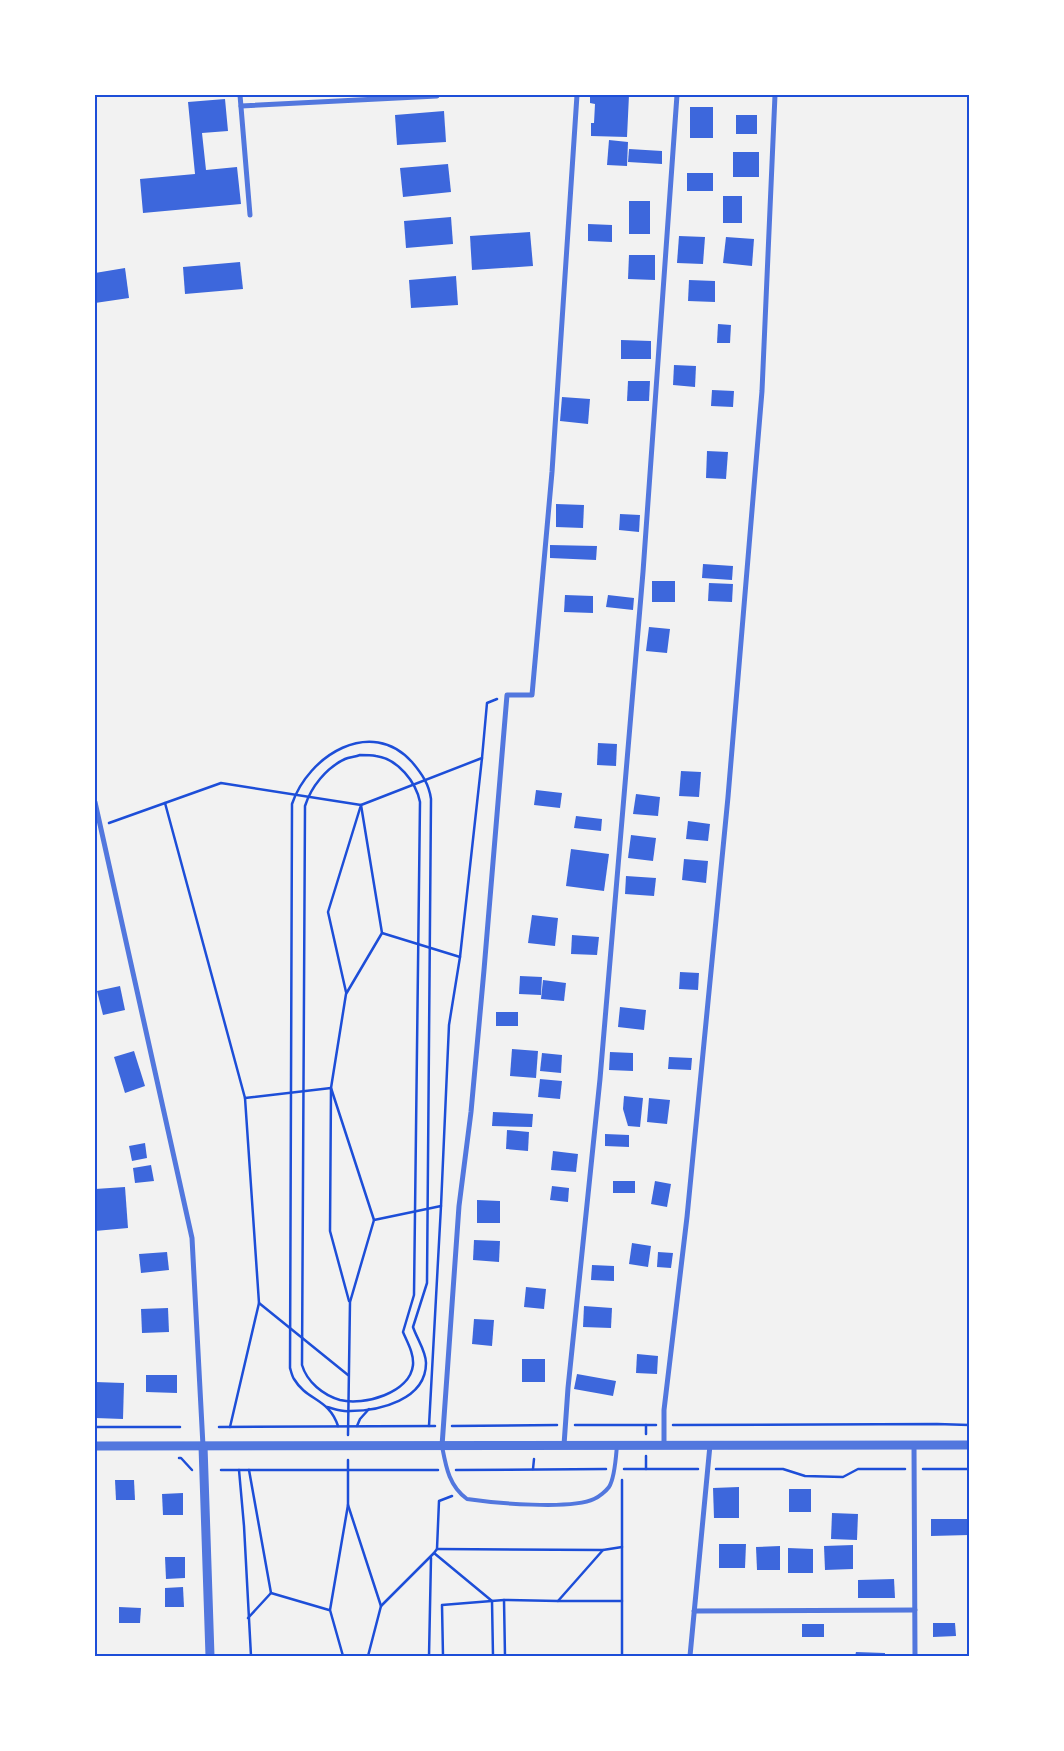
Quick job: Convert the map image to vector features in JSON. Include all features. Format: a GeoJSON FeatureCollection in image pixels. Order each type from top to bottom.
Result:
{"type":"FeatureCollection","features":[{"type":"Feature","properties":{"kind":"street"},"geometry":{"type":"LineString","coordinates":[[240,95],[250,215]]}},
{"type":"Feature","properties":{"kind":"street"},"geometry":{"type":"LineString","coordinates":[[442,1446],[459,1206],[484,970],[507,695],[532,695],[553,462],[577,95]]}},
{"type":"Feature","properties":{"kind":"street"},"geometry":{"type":"LineString","coordinates":[[564,1445],[600,1079],[642,592],[678,95]]}},
{"type":"Feature","properties":{"kind":"street"},"geometry":{"type":"LineString","coordinates":[[664,1445],[664,1410],[687,1217],[728,797],[759,430],[775,95]]}},
{"type":"Feature","properties":{"kind":"street"},"geometry":{"type":"LineString","coordinates":[[241,106],[437,96]]}},
{"type":"Feature","properties":{"kind":"street"},"geometry":{"type":"LineString","coordinates":[[95,802],[102,826],[192,1238],[204,1446],[210,1656]]}},
{"type":"Feature","properties":{"kind":"street"},"geometry":{"type":"LineString","coordinates":[[690,1656],[710,1445]]}},
{"type":"Feature","properties":{"kind":"street"},"geometry":{"type":"LineString","coordinates":[[914,1445],[915,1656]]}},
{"type":"Feature","properties":{"kind":"street"},"geometry":{"type":"LineString","coordinates":[[95,1446],[969,1446]]}},
{"type":"Feature","properties":{"kind":"street"},"geometry":{"type":"LineString","coordinates":[[694,1610],[915,1610]]}},
{"type":"Feature","properties":{"kind":"lane"},"geometry":{"type":"LineString","coordinates":[[442,1446],[447,1470],[453,1484],[459,1493],[467,1499],[547,1505],[584,1502],[595,1499],[610,1486],[617,1445]]}},
{"type":"Feature","properties":{"kind":"path"},"geometry":{"type":"LineString","coordinates":[[429,1426],[449,1025],[460,957],[487,703],[507,695]]}},
{"type":"Feature","properties":{"kind":"path"},"geometry":{"type":"LineString","coordinates":[[359,743],[380,743],[396,749],[409,759],[425,780],[430,788],[432,799],[427,1283],[413,1327],[425,1355],[426,1365],[424,1376],[419,1386],[401,1400],[369,1409],[348,1412],[327,1406],[312,1397],[294,1379],[290,1368],[292,804],[305,777],[322,760],[341,747],[359,743]]}},
{"type":"Feature","properties":{"kind":"path"},"geometry":{"type":"LineString","coordinates":[[360,755],[377,756],[390,760],[401,769],[413,785],[418,793],[420,802],[414,1295],[403,1332],[413,1355],[412,1372],[408,1380],[393,1392],[371,1398],[348,1401],[328,1395],[312,1383],[305,1375],[302,1365],[305,806],[316,783],[330,769],[345,759],[360,755]]}},
{"type":"Feature","properties":{"kind":"path"},"geometry":{"type":"LineString","coordinates":[[102,826],[221,783],[361,805],[482,758]]}},
{"type":"Feature","properties":{"kind":"path"},"geometry":{"type":"LineString","coordinates":[[165,803],[246,1098],[259,1303],[230,1427]]}},
{"type":"Feature","properties":{"kind":"path"},"geometry":{"type":"LineString","coordinates":[[346,994],[382,933],[361,805]]}},
{"type":"Feature","properties":{"kind":"path"},"geometry":{"type":"LineString","coordinates":[[350,1302],[330,1231],[331,1088],[346,994],[328,912],[361,805]]}},
{"type":"Feature","properties":{"kind":"path"},"geometry":{"type":"LineString","coordinates":[[382,933],[460,957]]}},
{"type":"Feature","properties":{"kind":"path"},"geometry":{"type":"LineString","coordinates":[[246,1098],[331,1088]]}},
{"type":"Feature","properties":{"kind":"path"},"geometry":{"type":"LineString","coordinates":[[331,1088],[374,1220],[350,1302],[348,1435]]}},
{"type":"Feature","properties":{"kind":"path"},"geometry":{"type":"LineString","coordinates":[[374,1220],[441,1206]]}},
{"type":"Feature","properties":{"kind":"path"},"geometry":{"type":"LineString","coordinates":[[259,1303],[348,1375]]}},
{"type":"Feature","properties":{"kind":"path"},"geometry":{"type":"LineString","coordinates":[[327,1406],[335,1417],[338,1426]]}},
{"type":"Feature","properties":{"kind":"path"},"geometry":{"type":"LineString","coordinates":[[357,1426],[360,1419],[369,1409]]}},
{"type":"Feature","properties":{"kind":"path"},"geometry":{"type":"LineString","coordinates":[[669,1425],[937,1424],[969,1426]]}},
{"type":"Feature","properties":{"kind":"path"},"geometry":{"type":"LineString","coordinates":[[646,1425],[646,1436]]}},
{"type":"Feature","properties":{"kind":"path"},"geometry":{"type":"LineString","coordinates":[[452,1426],[656,1425]]}},
{"type":"Feature","properties":{"kind":"path"},"geometry":{"type":"LineString","coordinates":[[219,1427],[436,1426]]}},
{"type":"Feature","properties":{"kind":"path"},"geometry":{"type":"LineString","coordinates":[[95,1427],[180,1427]]}},
{"type":"Feature","properties":{"kind":"path"},"geometry":{"type":"LineString","coordinates":[[646,1456],[646,1469]]}},
{"type":"Feature","properties":{"kind":"path"},"geometry":{"type":"LineString","coordinates":[[181,1458],[192,1470]]}},
{"type":"Feature","properties":{"kind":"path"},"geometry":{"type":"LineString","coordinates":[[533,1470],[534,1459]]}},
{"type":"Feature","properties":{"kind":"path"},"geometry":{"type":"LineString","coordinates":[[343,1656],[330,1610],[348,1505],[348,1460]]}},
{"type":"Feature","properties":{"kind":"path"},"geometry":{"type":"LineString","coordinates":[[221,1470],[783,1469],[805,1476],[843,1477],[858,1469],[969,1469]]}},
{"type":"Feature","properties":{"kind":"path"},"geometry":{"type":"LineString","coordinates":[[239,1470],[251,1656]]}},
{"type":"Feature","properties":{"kind":"path"},"geometry":{"type":"LineString","coordinates":[[249,1470],[271,1593]]}},
{"type":"Feature","properties":{"kind":"path"},"geometry":{"type":"LineString","coordinates":[[622,1470],[622,1656]]}},
{"type":"Feature","properties":{"kind":"path"},"geometry":{"type":"LineString","coordinates":[[368,1656],[381,1606],[431,1558],[437,1549],[439,1501],[459,1493]]}},
{"type":"Feature","properties":{"kind":"path"},"geometry":{"type":"LineString","coordinates":[[348,1505],[381,1606]]}},
{"type":"Feature","properties":{"kind":"path"},"geometry":{"type":"LineString","coordinates":[[437,1549],[603,1550],[622,1547]]}},
{"type":"Feature","properties":{"kind":"path"},"geometry":{"type":"LineString","coordinates":[[558,1601],[603,1550]]}},
{"type":"Feature","properties":{"kind":"path"},"geometry":{"type":"LineString","coordinates":[[434,1553],[492,1600],[493,1656]]}},
{"type":"Feature","properties":{"kind":"path"},"geometry":{"type":"LineString","coordinates":[[429,1656],[431,1558]]}},
{"type":"Feature","properties":{"kind":"path"},"geometry":{"type":"LineString","coordinates":[[248,1618],[271,1593]]}},
{"type":"Feature","properties":{"kind":"path"},"geometry":{"type":"LineString","coordinates":[[271,1593],[330,1610]]}},
{"type":"Feature","properties":{"kind":"path"},"geometry":{"type":"LineString","coordinates":[[442,1656],[442,1605],[492,1600],[622,1601]]}},
{"type":"Feature","properties":{"kind":"path"},"geometry":{"type":"LineString","coordinates":[[504,1600],[505,1656]]}},
{"type":"Feature","properties":{"kind":"building"},"geometry":{"type":"Polygon","coordinates":[[[590,95],[629,95],[627,137],[591,136],[591,123],[594,123],[595,104],[590,103],[590,95]]]}},
{"type":"Feature","properties":{"kind":"building"},"geometry":{"type":"Polygon","coordinates":[[[225,99],[228,131],[202,133],[206,170],[237,167],[241,204],[143,213],[140,179],[195,174],[188,102],[225,99]]]}},
{"type":"Feature","properties":{"kind":"building"},"geometry":{"type":"Polygon","coordinates":[[[690,107],[713,107],[713,138],[690,138],[690,107]]]}},
{"type":"Feature","properties":{"kind":"building"},"geometry":{"type":"Polygon","coordinates":[[[444,111],[446,142],[397,145],[395,115],[444,111]]]}},
{"type":"Feature","properties":{"kind":"building"},"geometry":{"type":"Polygon","coordinates":[[[736,115],[757,115],[757,134],[736,134],[736,115]]]}},
{"type":"Feature","properties":{"kind":"building"},"geometry":{"type":"Polygon","coordinates":[[[609,140],[628,142],[627,166],[607,165],[609,140]]]}},
{"type":"Feature","properties":{"kind":"building"},"geometry":{"type":"Polygon","coordinates":[[[629,149],[662,151],[662,164],[628,162],[629,149]]]}},
{"type":"Feature","properties":{"kind":"building"},"geometry":{"type":"Polygon","coordinates":[[[733,152],[759,152],[759,177],[733,177],[733,152]]]}},
{"type":"Feature","properties":{"kind":"building"},"geometry":{"type":"Polygon","coordinates":[[[448,164],[451,192],[403,197],[400,168],[448,164]]]}},
{"type":"Feature","properties":{"kind":"building"},"geometry":{"type":"Polygon","coordinates":[[[687,173],[713,173],[713,191],[687,191],[687,173]]]}},
{"type":"Feature","properties":{"kind":"building"},"geometry":{"type":"Polygon","coordinates":[[[723,196],[742,196],[742,223],[723,223],[723,196]]]}},
{"type":"Feature","properties":{"kind":"building"},"geometry":{"type":"Polygon","coordinates":[[[629,201],[650,201],[650,234],[629,234],[629,201]]]}},
{"type":"Feature","properties":{"kind":"building"},"geometry":{"type":"Polygon","coordinates":[[[451,217],[453,244],[406,248],[404,221],[451,217]]]}},
{"type":"Feature","properties":{"kind":"building"},"geometry":{"type":"Polygon","coordinates":[[[588,224],[612,225],[612,242],[588,241],[588,224]]]}},
{"type":"Feature","properties":{"kind":"building"},"geometry":{"type":"Polygon","coordinates":[[[530,232],[533,266],[472,270],[470,236],[530,232]]]}},
{"type":"Feature","properties":{"kind":"building"},"geometry":{"type":"Polygon","coordinates":[[[679,236],[705,237],[703,264],[677,263],[679,236]]]}},
{"type":"Feature","properties":{"kind":"building"},"geometry":{"type":"Polygon","coordinates":[[[726,237],[754,239],[752,266],[723,263],[726,237]]]}},
{"type":"Feature","properties":{"kind":"building"},"geometry":{"type":"Polygon","coordinates":[[[629,255],[655,255],[655,280],[628,279],[629,255]]]}},
{"type":"Feature","properties":{"kind":"building"},"geometry":{"type":"Polygon","coordinates":[[[240,262],[243,289],[185,294],[183,267],[240,262]]]}},
{"type":"Feature","properties":{"kind":"building"},"geometry":{"type":"Polygon","coordinates":[[[125,268],[129,298],[95,303],[95,273],[125,268]]]}},
{"type":"Feature","properties":{"kind":"building"},"geometry":{"type":"Polygon","coordinates":[[[456,276],[458,305],[411,308],[409,280],[456,276]]]}},
{"type":"Feature","properties":{"kind":"building"},"geometry":{"type":"Polygon","coordinates":[[[689,280],[715,281],[715,302],[688,301],[689,280]]]}},
{"type":"Feature","properties":{"kind":"building"},"geometry":{"type":"Polygon","coordinates":[[[718,324],[731,325],[730,343],[717,343],[718,324]]]}},
{"type":"Feature","properties":{"kind":"building"},"geometry":{"type":"Polygon","coordinates":[[[621,340],[651,341],[651,359],[621,359],[621,340]]]}},
{"type":"Feature","properties":{"kind":"building"},"geometry":{"type":"Polygon","coordinates":[[[674,365],[696,366],[695,387],[673,385],[674,365]]]}},
{"type":"Feature","properties":{"kind":"building"},"geometry":{"type":"Polygon","coordinates":[[[628,381],[650,381],[649,401],[627,401],[628,381]]]}},
{"type":"Feature","properties":{"kind":"building"},"geometry":{"type":"Polygon","coordinates":[[[712,390],[734,391],[733,407],[711,406],[712,390]]]}},
{"type":"Feature","properties":{"kind":"building"},"geometry":{"type":"Polygon","coordinates":[[[562,397],[590,399],[588,424],[560,421],[562,397]]]}},
{"type":"Feature","properties":{"kind":"building"},"geometry":{"type":"Polygon","coordinates":[[[707,451],[728,452],[726,479],[706,478],[707,451]]]}},
{"type":"Feature","properties":{"kind":"building"},"geometry":{"type":"Polygon","coordinates":[[[556,504],[584,505],[583,528],[556,527],[556,504]]]}},
{"type":"Feature","properties":{"kind":"building"},"geometry":{"type":"Polygon","coordinates":[[[620,514],[640,515],[639,532],[619,530],[620,514]]]}},
{"type":"Feature","properties":{"kind":"building"},"geometry":{"type":"Polygon","coordinates":[[[550,545],[597,546],[596,560],[550,558],[550,545]]]}},
{"type":"Feature","properties":{"kind":"building"},"geometry":{"type":"Polygon","coordinates":[[[703,564],[733,566],[732,580],[702,578],[703,564]]]}},
{"type":"Feature","properties":{"kind":"building"},"geometry":{"type":"Polygon","coordinates":[[[652,581],[675,581],[675,602],[652,602],[652,581]]]}},
{"type":"Feature","properties":{"kind":"building"},"geometry":{"type":"Polygon","coordinates":[[[709,583],[733,584],[732,602],[708,601],[709,583]]]}},
{"type":"Feature","properties":{"kind":"building"},"geometry":{"type":"Polygon","coordinates":[[[565,595],[593,596],[593,613],[564,612],[565,595]]]}},
{"type":"Feature","properties":{"kind":"building"},"geometry":{"type":"Polygon","coordinates":[[[608,595],[634,598],[633,610],[606,607],[608,595]]]}},
{"type":"Feature","properties":{"kind":"building"},"geometry":{"type":"Polygon","coordinates":[[[649,627],[670,629],[667,653],[646,651],[649,627]]]}},
{"type":"Feature","properties":{"kind":"building"},"geometry":{"type":"Polygon","coordinates":[[[598,743],[617,744],[616,766],[597,765],[598,743]]]}},
{"type":"Feature","properties":{"kind":"building"},"geometry":{"type":"Polygon","coordinates":[[[681,771],[701,772],[699,797],[679,796],[681,771]]]}},
{"type":"Feature","properties":{"kind":"building"},"geometry":{"type":"Polygon","coordinates":[[[536,790],[562,793],[560,808],[534,805],[536,790]]]}},
{"type":"Feature","properties":{"kind":"building"},"geometry":{"type":"Polygon","coordinates":[[[636,794],[660,797],[658,816],[633,814],[636,794]]]}},
{"type":"Feature","properties":{"kind":"building"},"geometry":{"type":"Polygon","coordinates":[[[576,816],[602,819],[601,831],[574,828],[576,816]]]}},
{"type":"Feature","properties":{"kind":"building"},"geometry":{"type":"Polygon","coordinates":[[[688,821],[710,824],[708,841],[686,839],[688,821]]]}},
{"type":"Feature","properties":{"kind":"building"},"geometry":{"type":"Polygon","coordinates":[[[631,835],[656,838],[653,861],[628,858],[631,835]]]}},
{"type":"Feature","properties":{"kind":"building"},"geometry":{"type":"Polygon","coordinates":[[[571,849],[609,854],[604,891],[566,886],[571,849]]]}},
{"type":"Feature","properties":{"kind":"building"},"geometry":{"type":"Polygon","coordinates":[[[684,859],[708,861],[706,883],[682,880],[684,859]]]}},
{"type":"Feature","properties":{"kind":"building"},"geometry":{"type":"Polygon","coordinates":[[[626,876],[656,878],[654,896],[625,894],[626,876]]]}},
{"type":"Feature","properties":{"kind":"building"},"geometry":{"type":"Polygon","coordinates":[[[532,915],[558,918],[555,946],[528,943],[532,915]]]}},
{"type":"Feature","properties":{"kind":"building"},"geometry":{"type":"Polygon","coordinates":[[[572,935],[599,937],[597,955],[571,954],[572,935]]]}},
{"type":"Feature","properties":{"kind":"building"},"geometry":{"type":"Polygon","coordinates":[[[680,972],[699,973],[698,990],[679,989],[680,972]]]}},
{"type":"Feature","properties":{"kind":"building"},"geometry":{"type":"Polygon","coordinates":[[[520,976],[542,977],[541,995],[519,994],[520,976]]]}},
{"type":"Feature","properties":{"kind":"building"},"geometry":{"type":"Polygon","coordinates":[[[543,980],[566,983],[564,1001],[541,999],[543,980]]]}},
{"type":"Feature","properties":{"kind":"building"},"geometry":{"type":"Polygon","coordinates":[[[120,986],[125,1010],[103,1015],[97,991],[120,986]]]}},
{"type":"Feature","properties":{"kind":"building"},"geometry":{"type":"Polygon","coordinates":[[[620,1007],[646,1010],[644,1030],[618,1027],[620,1007]]]}},
{"type":"Feature","properties":{"kind":"building"},"geometry":{"type":"Polygon","coordinates":[[[496,1012],[518,1012],[518,1026],[496,1026],[496,1012]]]}},
{"type":"Feature","properties":{"kind":"building"},"geometry":{"type":"Polygon","coordinates":[[[512,1049],[538,1051],[536,1078],[510,1076],[512,1049]]]}},
{"type":"Feature","properties":{"kind":"building"},"geometry":{"type":"Polygon","coordinates":[[[134,1051],[145,1086],[125,1093],[114,1057],[134,1051]]]}},
{"type":"Feature","properties":{"kind":"building"},"geometry":{"type":"Polygon","coordinates":[[[610,1052],[633,1053],[633,1071],[609,1070],[610,1052]]]}},
{"type":"Feature","properties":{"kind":"building"},"geometry":{"type":"Polygon","coordinates":[[[542,1053],[562,1055],[561,1073],[540,1071],[542,1053]]]}},
{"type":"Feature","properties":{"kind":"building"},"geometry":{"type":"Polygon","coordinates":[[[669,1057],[692,1058],[691,1070],[668,1069],[669,1057]]]}},
{"type":"Feature","properties":{"kind":"building"},"geometry":{"type":"Polygon","coordinates":[[[540,1079],[562,1081],[560,1099],[538,1097],[540,1079]]]}},
{"type":"Feature","properties":{"kind":"building"},"geometry":{"type":"Polygon","coordinates":[[[624,1096],[643,1098],[640,1127],[628,1126],[623,1109],[624,1096]]]}},
{"type":"Feature","properties":{"kind":"building"},"geometry":{"type":"Polygon","coordinates":[[[649,1098],[670,1100],[667,1124],[647,1122],[649,1098]]]}},
{"type":"Feature","properties":{"kind":"building"},"geometry":{"type":"Polygon","coordinates":[[[493,1112],[533,1114],[532,1127],[492,1126],[493,1112]]]}},
{"type":"Feature","properties":{"kind":"building"},"geometry":{"type":"Polygon","coordinates":[[[507,1130],[529,1132],[528,1151],[506,1149],[507,1130]]]}},
{"type":"Feature","properties":{"kind":"building"},"geometry":{"type":"Polygon","coordinates":[[[605,1134],[629,1135],[629,1147],[605,1146],[605,1134]]]}},
{"type":"Feature","properties":{"kind":"building"},"geometry":{"type":"Polygon","coordinates":[[[145,1143],[147,1158],[132,1161],[129,1146],[145,1143]]]}},
{"type":"Feature","properties":{"kind":"building"},"geometry":{"type":"Polygon","coordinates":[[[553,1151],[578,1154],[576,1172],[551,1170],[553,1151]]]}},
{"type":"Feature","properties":{"kind":"building"},"geometry":{"type":"Polygon","coordinates":[[[151,1165],[154,1181],[135,1183],[133,1168],[151,1165]]]}},
{"type":"Feature","properties":{"kind":"building"},"geometry":{"type":"Polygon","coordinates":[[[613,1181],[635,1181],[635,1193],[613,1193],[613,1181]]]}},
{"type":"Feature","properties":{"kind":"building"},"geometry":{"type":"Polygon","coordinates":[[[655,1181],[671,1184],[667,1207],[651,1204],[655,1181]]]}},
{"type":"Feature","properties":{"kind":"building"},"geometry":{"type":"Polygon","coordinates":[[[552,1186],[569,1188],[568,1202],[550,1200],[552,1186]]]}},
{"type":"Feature","properties":{"kind":"building"},"geometry":{"type":"Polygon","coordinates":[[[125,1187],[128,1228],[95,1231],[95,1189],[125,1187]]]}},
{"type":"Feature","properties":{"kind":"building"},"geometry":{"type":"Polygon","coordinates":[[[477,1200],[500,1201],[500,1223],[477,1223],[477,1200]]]}},
{"type":"Feature","properties":{"kind":"building"},"geometry":{"type":"Polygon","coordinates":[[[474,1240],[500,1241],[499,1262],[473,1260],[474,1240]]]}},
{"type":"Feature","properties":{"kind":"building"},"geometry":{"type":"Polygon","coordinates":[[[632,1243],[651,1246],[648,1267],[629,1264],[632,1243]]]}},
{"type":"Feature","properties":{"kind":"building"},"geometry":{"type":"Polygon","coordinates":[[[167,1252],[169,1270],[141,1273],[139,1254],[167,1252]]]}},
{"type":"Feature","properties":{"kind":"building"},"geometry":{"type":"Polygon","coordinates":[[[658,1252],[673,1253],[671,1268],[657,1267],[658,1252]]]}},
{"type":"Feature","properties":{"kind":"building"},"geometry":{"type":"Polygon","coordinates":[[[592,1265],[614,1266],[614,1281],[591,1280],[592,1265]]]}},
{"type":"Feature","properties":{"kind":"building"},"geometry":{"type":"Polygon","coordinates":[[[526,1287],[546,1289],[544,1309],[524,1307],[526,1287]]]}},
{"type":"Feature","properties":{"kind":"building"},"geometry":{"type":"Polygon","coordinates":[[[584,1306],[612,1308],[611,1328],[583,1327],[584,1306]]]}},
{"type":"Feature","properties":{"kind":"building"},"geometry":{"type":"Polygon","coordinates":[[[168,1308],[169,1332],[142,1333],[141,1309],[168,1308]]]}},
{"type":"Feature","properties":{"kind":"building"},"geometry":{"type":"Polygon","coordinates":[[[474,1319],[494,1320],[492,1346],[472,1344],[474,1319]]]}},
{"type":"Feature","properties":{"kind":"building"},"geometry":{"type":"Polygon","coordinates":[[[637,1354],[658,1356],[657,1374],[636,1373],[637,1354]]]}},
{"type":"Feature","properties":{"kind":"building"},"geometry":{"type":"Polygon","coordinates":[[[522,1359],[545,1359],[545,1382],[522,1382],[522,1359]]]}},
{"type":"Feature","properties":{"kind":"building"},"geometry":{"type":"Polygon","coordinates":[[[577,1374],[616,1381],[613,1396],[574,1389],[577,1374]]]}},
{"type":"Feature","properties":{"kind":"building"},"geometry":{"type":"Polygon","coordinates":[[[146,1375],[177,1375],[177,1393],[146,1392],[146,1375]]]}},
{"type":"Feature","properties":{"kind":"building"},"geometry":{"type":"Polygon","coordinates":[[[95,1382],[124,1383],[123,1419],[95,1418],[95,1382]]]}},
{"type":"Feature","properties":{"kind":"building"},"geometry":{"type":"Polygon","coordinates":[[[115,1480],[134,1480],[135,1500],[116,1500],[115,1480]]]}},
{"type":"Feature","properties":{"kind":"building"},"geometry":{"type":"Polygon","coordinates":[[[739,1487],[739,1518],[714,1518],[713,1488],[739,1487]]]}},
{"type":"Feature","properties":{"kind":"building"},"geometry":{"type":"Polygon","coordinates":[[[789,1489],[811,1489],[811,1512],[789,1512],[789,1489]]]}},
{"type":"Feature","properties":{"kind":"building"},"geometry":{"type":"Polygon","coordinates":[[[183,1493],[183,1515],[163,1515],[162,1494],[183,1493]]]}},
{"type":"Feature","properties":{"kind":"building"},"geometry":{"type":"Polygon","coordinates":[[[832,1513],[858,1514],[857,1540],[831,1539],[832,1513]]]}},
{"type":"Feature","properties":{"kind":"building"},"geometry":{"type":"Polygon","coordinates":[[[931,1519],[969,1519],[969,1535],[931,1536],[931,1519]]]}},
{"type":"Feature","properties":{"kind":"building"},"geometry":{"type":"Polygon","coordinates":[[[719,1544],[746,1544],[745,1568],[719,1568],[719,1544]]]}},
{"type":"Feature","properties":{"kind":"building"},"geometry":{"type":"Polygon","coordinates":[[[853,1545],[853,1569],[825,1570],[824,1546],[853,1545]]]}},
{"type":"Feature","properties":{"kind":"building"},"geometry":{"type":"Polygon","coordinates":[[[780,1546],[780,1570],[757,1570],[756,1547],[780,1546]]]}},
{"type":"Feature","properties":{"kind":"building"},"geometry":{"type":"Polygon","coordinates":[[[788,1548],[813,1549],[813,1573],[788,1573],[788,1548]]]}},
{"type":"Feature","properties":{"kind":"building"},"geometry":{"type":"Polygon","coordinates":[[[165,1557],[185,1557],[185,1578],[166,1579],[165,1557]]]}},
{"type":"Feature","properties":{"kind":"building"},"geometry":{"type":"Polygon","coordinates":[[[894,1579],[895,1598],[858,1598],[858,1580],[894,1579]]]}},
{"type":"Feature","properties":{"kind":"building"},"geometry":{"type":"Polygon","coordinates":[[[183,1587],[184,1607],[165,1607],[165,1588],[183,1587]]]}},
{"type":"Feature","properties":{"kind":"building"},"geometry":{"type":"Polygon","coordinates":[[[119,1607],[141,1608],[140,1623],[119,1623],[119,1607]]]}},
{"type":"Feature","properties":{"kind":"building"},"geometry":{"type":"Polygon","coordinates":[[[933,1623],[955,1623],[956,1636],[933,1637],[933,1623]]]}},
{"type":"Feature","properties":{"kind":"building"},"geometry":{"type":"Polygon","coordinates":[[[802,1624],[824,1624],[824,1637],[802,1637],[802,1624]]]}},
{"type":"Feature","properties":{"kind":"building"},"geometry":{"type":"Polygon","coordinates":[[[856,1652],[885,1653],[885,1656],[855,1656],[856,1652]]]}}]}
